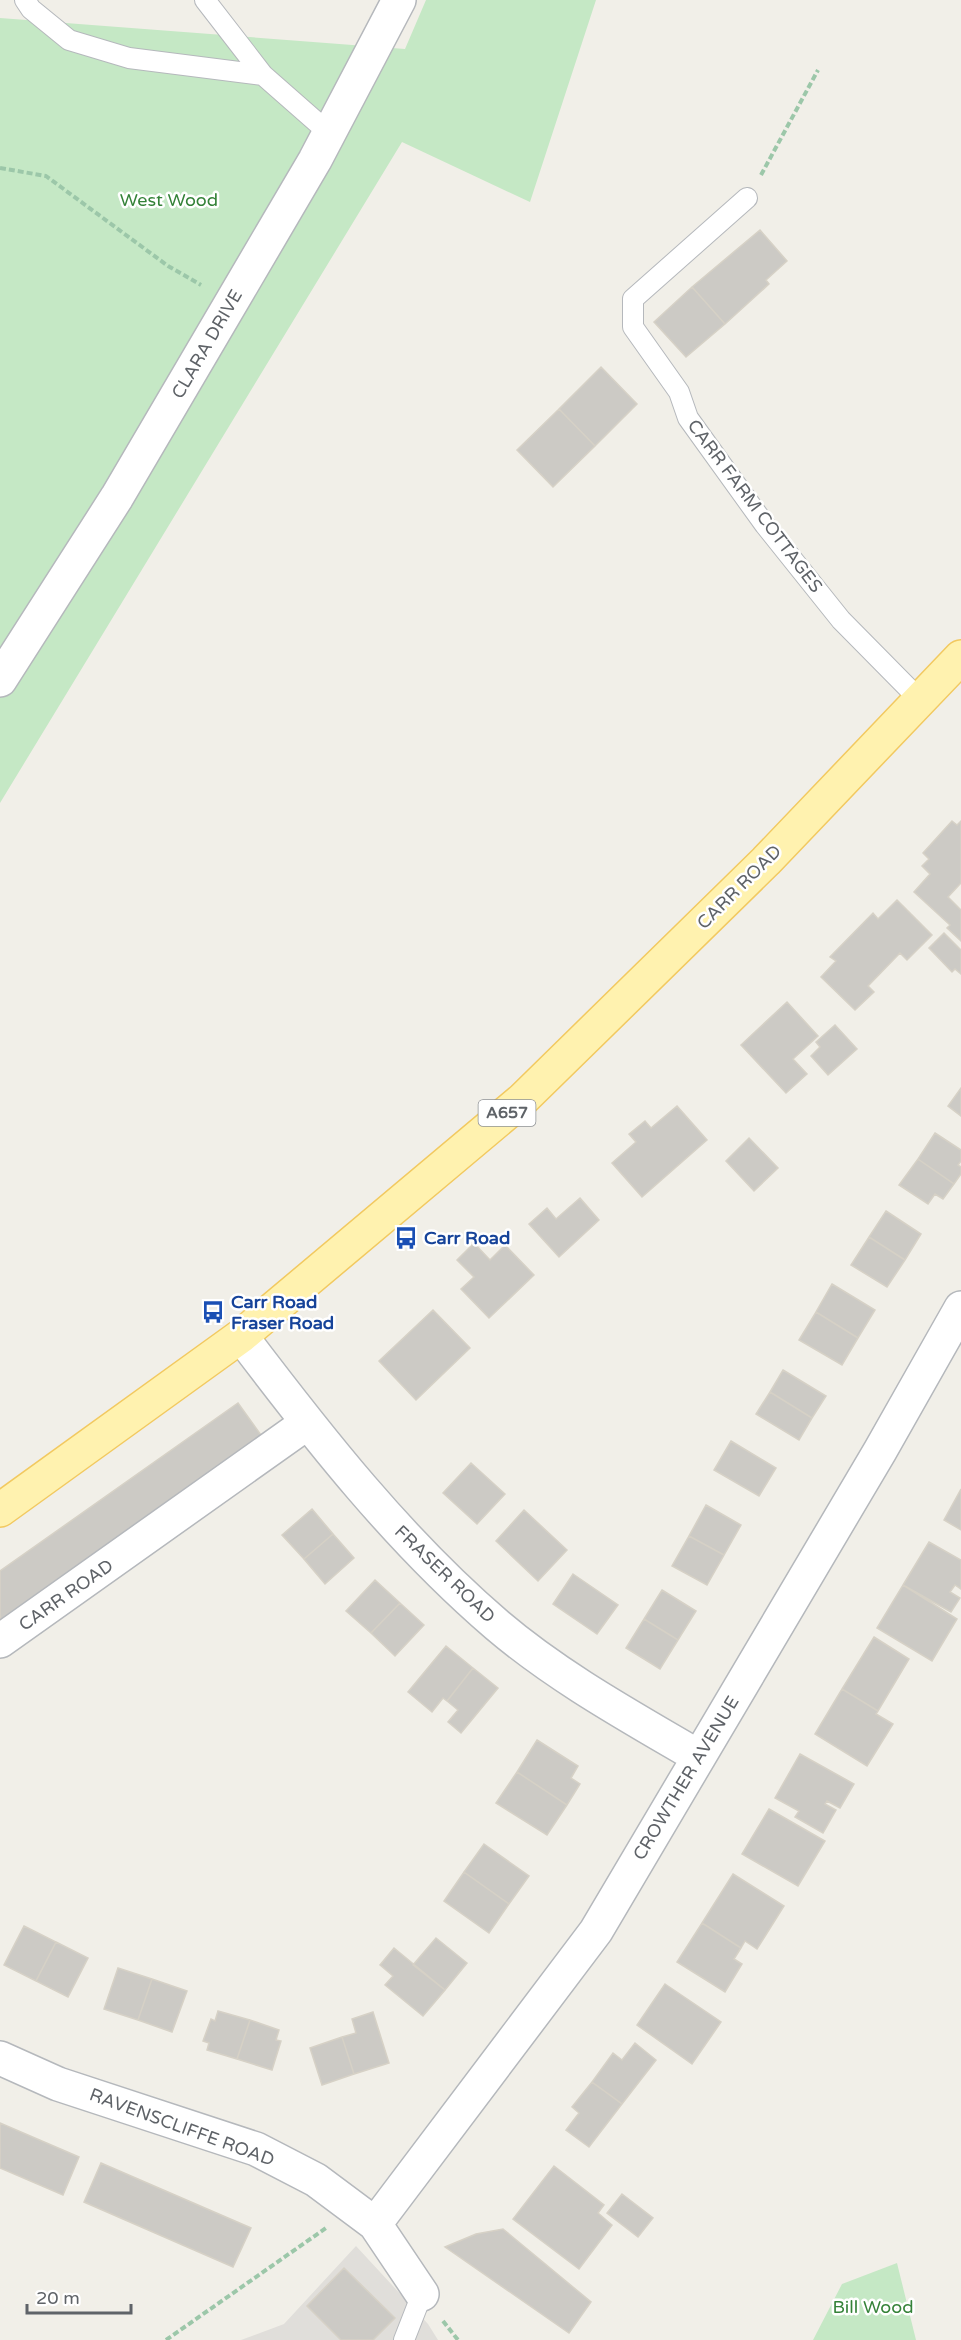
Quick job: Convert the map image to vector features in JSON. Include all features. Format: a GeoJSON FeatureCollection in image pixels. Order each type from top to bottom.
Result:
{"type":"FeatureCollection","features":[{"type":"Feature","properties":{"kind":"main road","name":"CARR ROAD"},"geometry":{"type":"LineString","coordinates":[[0,1510],[241,1336],[522,1100],[766,861],[961,657]]}},
{"type":"Feature","properties":{"kind":"street","name":"CLARA DRIVE"},"geometry":{"type":"LineString","coordinates":[[0,680],[117,497],[329,133],[399,0]]}},
{"type":"Feature","properties":{"kind":"street","name":"CROWTHER AVENUE"},"geometry":{"type":"LineString","coordinates":[[364,2216],[596,1931],[961,1308]]}},
{"type":"Feature","properties":{"kind":"street","name":"FRASER ROAD"},"geometry":{"type":"LineString","coordinates":[[241,1336],[307,1423],[378,1508],[437,1570],[498,1626],[565,1675],[699,1756]]}},
{"type":"Feature","properties":{"kind":"street","name":"CARR ROAD"},"geometry":{"type":"LineString","coordinates":[[0,1641],[307,1423]]}},
{"type":"Feature","properties":{"kind":"street","name":"RAVENSCLIFFE ROAD"},"geometry":{"type":"LineString","coordinates":[[0,2058],[58,2084],[256,2149],[316,2180],[364,2216],[422,2294]]}},
{"type":"Feature","properties":{"kind":"lane"},"geometry":{"type":"LineString","coordinates":[[25,0],[31,9],[69,40],[129,58],[263,75]]}},
{"type":"Feature","properties":{"kind":"lane"},"geometry":{"type":"LineString","coordinates":[[204,0],[263,75],[329,133]]}},
{"type":"Feature","properties":{"kind":"lane","name":"CARR FARM COTTAGES"},"geometry":{"type":"LineString","coordinates":[[747,198],[633,298],[633,327],[679,392],[688,418],[765,525],[841,620],[919,699]]}},
{"type":"Feature","properties":{"kind":"lane"},"geometry":{"type":"LineString","coordinates":[[404,2340],[422,2294]]}},
{"type":"Feature","properties":{"kind":"path"},"geometry":{"type":"LineString","coordinates":[[767,164],[818,70]]}},
{"type":"Feature","properties":{"kind":"path"},"geometry":{"type":"LineString","coordinates":[[0,168],[46,176],[168,266],[231,302]]}},
{"type":"Feature","properties":{"kind":"path"},"geometry":{"type":"LineString","coordinates":[[166,2340],[364,2216]]}},
{"type":"Feature","properties":{"kind":"shaded area"},"geometry":{"type":"Polygon","coordinates":[[[356,2246],[428,2324],[438,2340],[241,2340],[284,2324],[356,2246]]]}},
{"type":"Feature","properties":{"kind":"green space","name":"West Wood"},"geometry":{"type":"Polygon","coordinates":[[[426,0],[596,0],[530,202],[402,142],[0,803],[0,18],[405,49],[426,0]]]}},
{"type":"Feature","properties":{"kind":"green space","name":"Bill Wood"},"geometry":{"type":"Polygon","coordinates":[[[897,2263],[916,2340],[813,2340],[842,2284],[897,2263]]]}},
{"type":"Feature","properties":{"kind":"building"},"geometry":{"type":"Polygon","coordinates":[[[760,230],[787,261],[766,280],[769,284],[725,324],[692,287],[760,230]]]}},
{"type":"Feature","properties":{"kind":"building"},"geometry":{"type":"Polygon","coordinates":[[[692,287],[725,324],[686,357],[654,322],[692,287]]]}},
{"type":"Feature","properties":{"kind":"building"},"geometry":{"type":"Polygon","coordinates":[[[601,367],[637,404],[595,446],[559,409],[601,367]]]}},
{"type":"Feature","properties":{"kind":"building"},"geometry":{"type":"Polygon","coordinates":[[[559,409],[595,446],[553,487],[517,450],[559,409]]]}},
{"type":"Feature","properties":{"kind":"building"},"geometry":{"type":"Polygon","coordinates":[[[952,821],[957,825],[961,821],[961,883],[948,897],[961,910],[961,941],[947,928],[950,925],[914,892],[930,874],[922,866],[929,859],[923,853],[952,821]]]}},
{"type":"Feature","properties":{"kind":"building"},"geometry":{"type":"Polygon","coordinates":[[[897,900],[932,935],[907,960],[900,953],[868,986],[874,992],[855,1010],[821,977],[836,961],[830,957],[873,913],[878,919],[897,900]]]}},
{"type":"Feature","properties":{"kind":"building"},"geometry":{"type":"Polygon","coordinates":[[[944,933],[961,950],[961,974],[955,969],[952,972],[929,948],[944,933]]]}},
{"type":"Feature","properties":{"kind":"building"},"geometry":{"type":"Polygon","coordinates":[[[787,1002],[818,1036],[793,1059],[807,1074],[786,1093],[741,1045],[787,1002]]]}},
{"type":"Feature","properties":{"kind":"building"},"geometry":{"type":"Polygon","coordinates":[[[835,1025],[857,1049],[828,1075],[811,1056],[820,1047],[816,1042],[835,1025]]]}},
{"type":"Feature","properties":{"kind":"building"},"geometry":{"type":"Polygon","coordinates":[[[961,1088],[961,1116],[948,1106],[961,1088]]]}},
{"type":"Feature","properties":{"kind":"building"},"geometry":{"type":"Polygon","coordinates":[[[677,1106],[707,1140],[642,1197],[612,1163],[636,1142],[629,1134],[645,1121],[651,1128],[677,1106]]]}},
{"type":"Feature","properties":{"kind":"building"},"geometry":{"type":"Polygon","coordinates":[[[935,1133],[961,1150],[961,1161],[958,1165],[961,1167],[961,1174],[954,1184],[918,1159],[935,1133]]]}},
{"type":"Feature","properties":{"kind":"building"},"geometry":{"type":"Polygon","coordinates":[[[749,1138],[778,1168],[754,1191],[726,1161],[749,1138]]]}},
{"type":"Feature","properties":{"kind":"building"},"geometry":{"type":"Polygon","coordinates":[[[918,1159],[954,1184],[943,1199],[935,1194],[928,1204],[899,1185],[918,1159]]]}},
{"type":"Feature","properties":{"kind":"building"},"geometry":{"type":"Polygon","coordinates":[[[580,1198],[599,1220],[559,1257],[529,1224],[547,1208],[556,1219],[580,1198]]]}},
{"type":"Feature","properties":{"kind":"building"},"geometry":{"type":"Polygon","coordinates":[[[886,1211],[921,1234],[905,1260],[869,1237],[886,1211]]]}},
{"type":"Feature","properties":{"kind":"building"},"geometry":{"type":"Polygon","coordinates":[[[869,1237],[905,1260],[887,1287],[851,1265],[869,1237]]]}},
{"type":"Feature","properties":{"kind":"building"},"geometry":{"type":"Polygon","coordinates":[[[474,1243],[490,1260],[505,1245],[534,1275],[489,1318],[461,1289],[474,1277],[457,1260],[474,1243]]]}},
{"type":"Feature","properties":{"kind":"building"},"geometry":{"type":"Polygon","coordinates":[[[832,1284],[875,1310],[858,1338],[816,1312],[832,1284]]]}},
{"type":"Feature","properties":{"kind":"building"},"geometry":{"type":"Polygon","coordinates":[[[433,1310],[470,1348],[416,1400],[379,1361],[433,1310]]]}},
{"type":"Feature","properties":{"kind":"building"},"geometry":{"type":"Polygon","coordinates":[[[816,1312],[858,1338],[842,1365],[799,1340],[816,1312]]]}},
{"type":"Feature","properties":{"kind":"building"},"geometry":{"type":"Polygon","coordinates":[[[783,1370],[826,1396],[812,1418],[770,1392],[783,1370]]]}},
{"type":"Feature","properties":{"kind":"building"},"geometry":{"type":"Polygon","coordinates":[[[770,1392],[812,1418],[799,1440],[756,1414],[770,1392]]]}},
{"type":"Feature","properties":{"kind":"building"},"geometry":{"type":"Polygon","coordinates":[[[238,1403],[266,1442],[0,1629],[0,1571],[238,1403]]]}},
{"type":"Feature","properties":{"kind":"building"},"geometry":{"type":"Polygon","coordinates":[[[731,1441],[776,1468],[759,1496],[714,1470],[731,1441]]]}},
{"type":"Feature","properties":{"kind":"building"},"geometry":{"type":"Polygon","coordinates":[[[471,1463],[505,1494],[477,1524],[443,1493],[471,1463]]]}},
{"type":"Feature","properties":{"kind":"building"},"geometry":{"type":"Polygon","coordinates":[[[961,1489],[961,1530],[944,1520],[961,1489]]]}},
{"type":"Feature","properties":{"kind":"building"},"geometry":{"type":"Polygon","coordinates":[[[706,1505],[741,1525],[724,1555],[689,1536],[706,1505]]]}},
{"type":"Feature","properties":{"kind":"building"},"geometry":{"type":"Polygon","coordinates":[[[312,1509],[333,1534],[304,1559],[282,1535],[312,1509]]]}},
{"type":"Feature","properties":{"kind":"building"},"geometry":{"type":"Polygon","coordinates":[[[524,1510],[567,1550],[538,1581],[496,1541],[524,1510]]]}},
{"type":"Feature","properties":{"kind":"building"},"geometry":{"type":"Polygon","coordinates":[[[333,1534],[354,1558],[325,1584],[304,1559],[333,1534]]]}},
{"type":"Feature","properties":{"kind":"building"},"geometry":{"type":"Polygon","coordinates":[[[689,1536],[724,1555],[707,1585],[672,1566],[689,1536]]]}},
{"type":"Feature","properties":{"kind":"building"},"geometry":{"type":"Polygon","coordinates":[[[929,1542],[961,1560],[961,1589],[955,1585],[950,1592],[960,1598],[951,1612],[903,1585],[929,1542]]]}},
{"type":"Feature","properties":{"kind":"building"},"geometry":{"type":"Polygon","coordinates":[[[573,1574],[618,1605],[597,1634],[553,1604],[573,1574]]]}},
{"type":"Feature","properties":{"kind":"building"},"geometry":{"type":"Polygon","coordinates":[[[375,1580],[400,1603],[371,1633],[346,1611],[375,1580]]]}},
{"type":"Feature","properties":{"kind":"building"},"geometry":{"type":"Polygon","coordinates":[[[903,1585],[957,1619],[932,1661],[877,1628],[903,1585]]]}},
{"type":"Feature","properties":{"kind":"building"},"geometry":{"type":"Polygon","coordinates":[[[662,1590],[696,1611],[678,1640],[644,1619],[662,1590]]]}},
{"type":"Feature","properties":{"kind":"building"},"geometry":{"type":"Polygon","coordinates":[[[400,1603],[424,1625],[395,1656],[371,1633],[400,1603]]]}},
{"type":"Feature","properties":{"kind":"building"},"geometry":{"type":"Polygon","coordinates":[[[644,1619],[678,1640],[660,1669],[626,1648],[644,1619]]]}},
{"type":"Feature","properties":{"kind":"building"},"geometry":{"type":"Polygon","coordinates":[[[874,1637],[909,1659],[878,1711],[842,1689],[874,1637]]]}},
{"type":"Feature","properties":{"kind":"building"},"geometry":{"type":"Polygon","coordinates":[[[446,1646],[473,1668],[447,1701],[443,1698],[432,1712],[408,1692],[446,1646]]]}},
{"type":"Feature","properties":{"kind":"building"},"geometry":{"type":"Polygon","coordinates":[[[473,1668],[498,1688],[461,1733],[448,1722],[458,1710],[447,1701],[473,1668]]]}},
{"type":"Feature","properties":{"kind":"building"},"geometry":{"type":"Polygon","coordinates":[[[842,1689],[878,1711],[876,1714],[893,1724],[867,1766],[815,1734],[842,1689]]]}},
{"type":"Feature","properties":{"kind":"building"},"geometry":{"type":"Polygon","coordinates":[[[537,1740],[578,1766],[571,1778],[580,1784],[567,1805],[517,1772],[537,1740]]]}},
{"type":"Feature","properties":{"kind":"building"},"geometry":{"type":"Polygon","coordinates":[[[800,1754],[854,1784],[840,1808],[827,1801],[825,1804],[836,1810],[823,1833],[795,1817],[799,1811],[775,1798],[800,1754]]]}},
{"type":"Feature","properties":{"kind":"building"},"geometry":{"type":"Polygon","coordinates":[[[517,1772],[567,1805],[547,1835],[496,1803],[517,1772]]]}},
{"type":"Feature","properties":{"kind":"building"},"geometry":{"type":"Polygon","coordinates":[[[769,1809],[825,1841],[798,1886],[742,1854],[769,1809]]]}},
{"type":"Feature","properties":{"kind":"building"},"geometry":{"type":"Polygon","coordinates":[[[484,1844],[529,1876],[509,1904],[464,1872],[484,1844]]]}},
{"type":"Feature","properties":{"kind":"building"},"geometry":{"type":"Polygon","coordinates":[[[464,1872],[509,1904],[489,1933],[444,1901],[464,1872]]]}},
{"type":"Feature","properties":{"kind":"building"},"geometry":{"type":"Polygon","coordinates":[[[733,1874],[784,1906],[757,1949],[745,1941],[741,1948],[702,1923],[733,1874]]]}},
{"type":"Feature","properties":{"kind":"building"},"geometry":{"type":"Polygon","coordinates":[[[702,1923],[741,1948],[734,1959],[742,1964],[725,1992],[677,1962],[702,1923]]]}},
{"type":"Feature","properties":{"kind":"building"},"geometry":{"type":"Polygon","coordinates":[[[24,1926],[56,1942],[36,1981],[4,1965],[24,1926]]]}},
{"type":"Feature","properties":{"kind":"building"},"geometry":{"type":"Polygon","coordinates":[[[436,1938],[467,1963],[445,1990],[413,1965],[436,1938]]]}},
{"type":"Feature","properties":{"kind":"building"},"geometry":{"type":"Polygon","coordinates":[[[56,1942],[88,1958],[68,1997],[36,1981],[56,1942]]]}},
{"type":"Feature","properties":{"kind":"building"},"geometry":{"type":"Polygon","coordinates":[[[394,1948],[445,1990],[423,2016],[385,1985],[393,1976],[380,1965],[394,1948]]]}},
{"type":"Feature","properties":{"kind":"building"},"geometry":{"type":"Polygon","coordinates":[[[118,1968],[152,1979],[138,2020],[104,2009],[118,1968]]]}},
{"type":"Feature","properties":{"kind":"building"},"geometry":{"type":"Polygon","coordinates":[[[152,1979],[187,1991],[172,2032],[138,2020],[152,1979]]]}},
{"type":"Feature","properties":{"kind":"building"},"geometry":{"type":"Polygon","coordinates":[[[665,1984],[721,2022],[692,2064],[637,2025],[665,1984]]]}},
{"type":"Feature","properties":{"kind":"building"},"geometry":{"type":"Polygon","coordinates":[[[218,2011],[250,2020],[237,2059],[207,2050],[209,2043],[203,2041],[211,2019],[215,2021],[218,2011]]]}},
{"type":"Feature","properties":{"kind":"building"},"geometry":{"type":"Polygon","coordinates":[[[373,2012],[389,2063],[354,2074],[342,2037],[356,2033],[352,2019],[373,2012]]]}},
{"type":"Feature","properties":{"kind":"building"},"geometry":{"type":"Polygon","coordinates":[[[250,2020],[279,2030],[276,2040],[281,2041],[272,2070],[237,2059],[250,2020]]]}},
{"type":"Feature","properties":{"kind":"building"},"geometry":{"type":"Polygon","coordinates":[[[342,2037],[354,2074],[322,2085],[310,2048],[342,2037]]]}},
{"type":"Feature","properties":{"kind":"building"},"geometry":{"type":"Polygon","coordinates":[[[635,2043],[656,2060],[622,2104],[592,2082],[613,2053],[622,2060],[635,2043]]]}},
{"type":"Feature","properties":{"kind":"building"},"geometry":{"type":"Polygon","coordinates":[[[592,2082],[622,2104],[589,2147],[566,2130],[579,2113],[572,2107],[592,2082]]]}},
{"type":"Feature","properties":{"kind":"building"},"geometry":{"type":"Polygon","coordinates":[[[0,2123],[79,2157],[63,2195],[0,2168],[0,2123]]]}},
{"type":"Feature","properties":{"kind":"building"},"geometry":{"type":"Polygon","coordinates":[[[101,2163],[251,2228],[233,2267],[84,2202],[101,2163]]]}},
{"type":"Feature","properties":{"kind":"building"},"geometry":{"type":"Polygon","coordinates":[[[554,2166],[604,2205],[598,2213],[612,2225],[579,2269],[513,2219],[554,2166]]]}},
{"type":"Feature","properties":{"kind":"building"},"geometry":{"type":"Polygon","coordinates":[[[622,2194],[653,2218],[638,2237],[607,2213],[622,2194]]]}},
{"type":"Feature","properties":{"kind":"building"},"geometry":{"type":"Polygon","coordinates":[[[503,2229],[591,2302],[569,2333],[445,2247],[476,2234],[503,2229]]]}},
{"type":"Feature","properties":{"kind":"building"},"geometry":{"type":"Polygon","coordinates":[[[344,2268],[395,2318],[373,2340],[341,2340],[307,2306],[344,2268]]]}},
{"type":"Feature","properties":{"kind":"place","name":"Carr Road"},"geometry":{"type":"Point","coordinates":[406,1238]}},
{"type":"Feature","properties":{"kind":"place","name":"Carr Road Fraser Road"},"geometry":{"type":"Point","coordinates":[213,1312]}}]}
